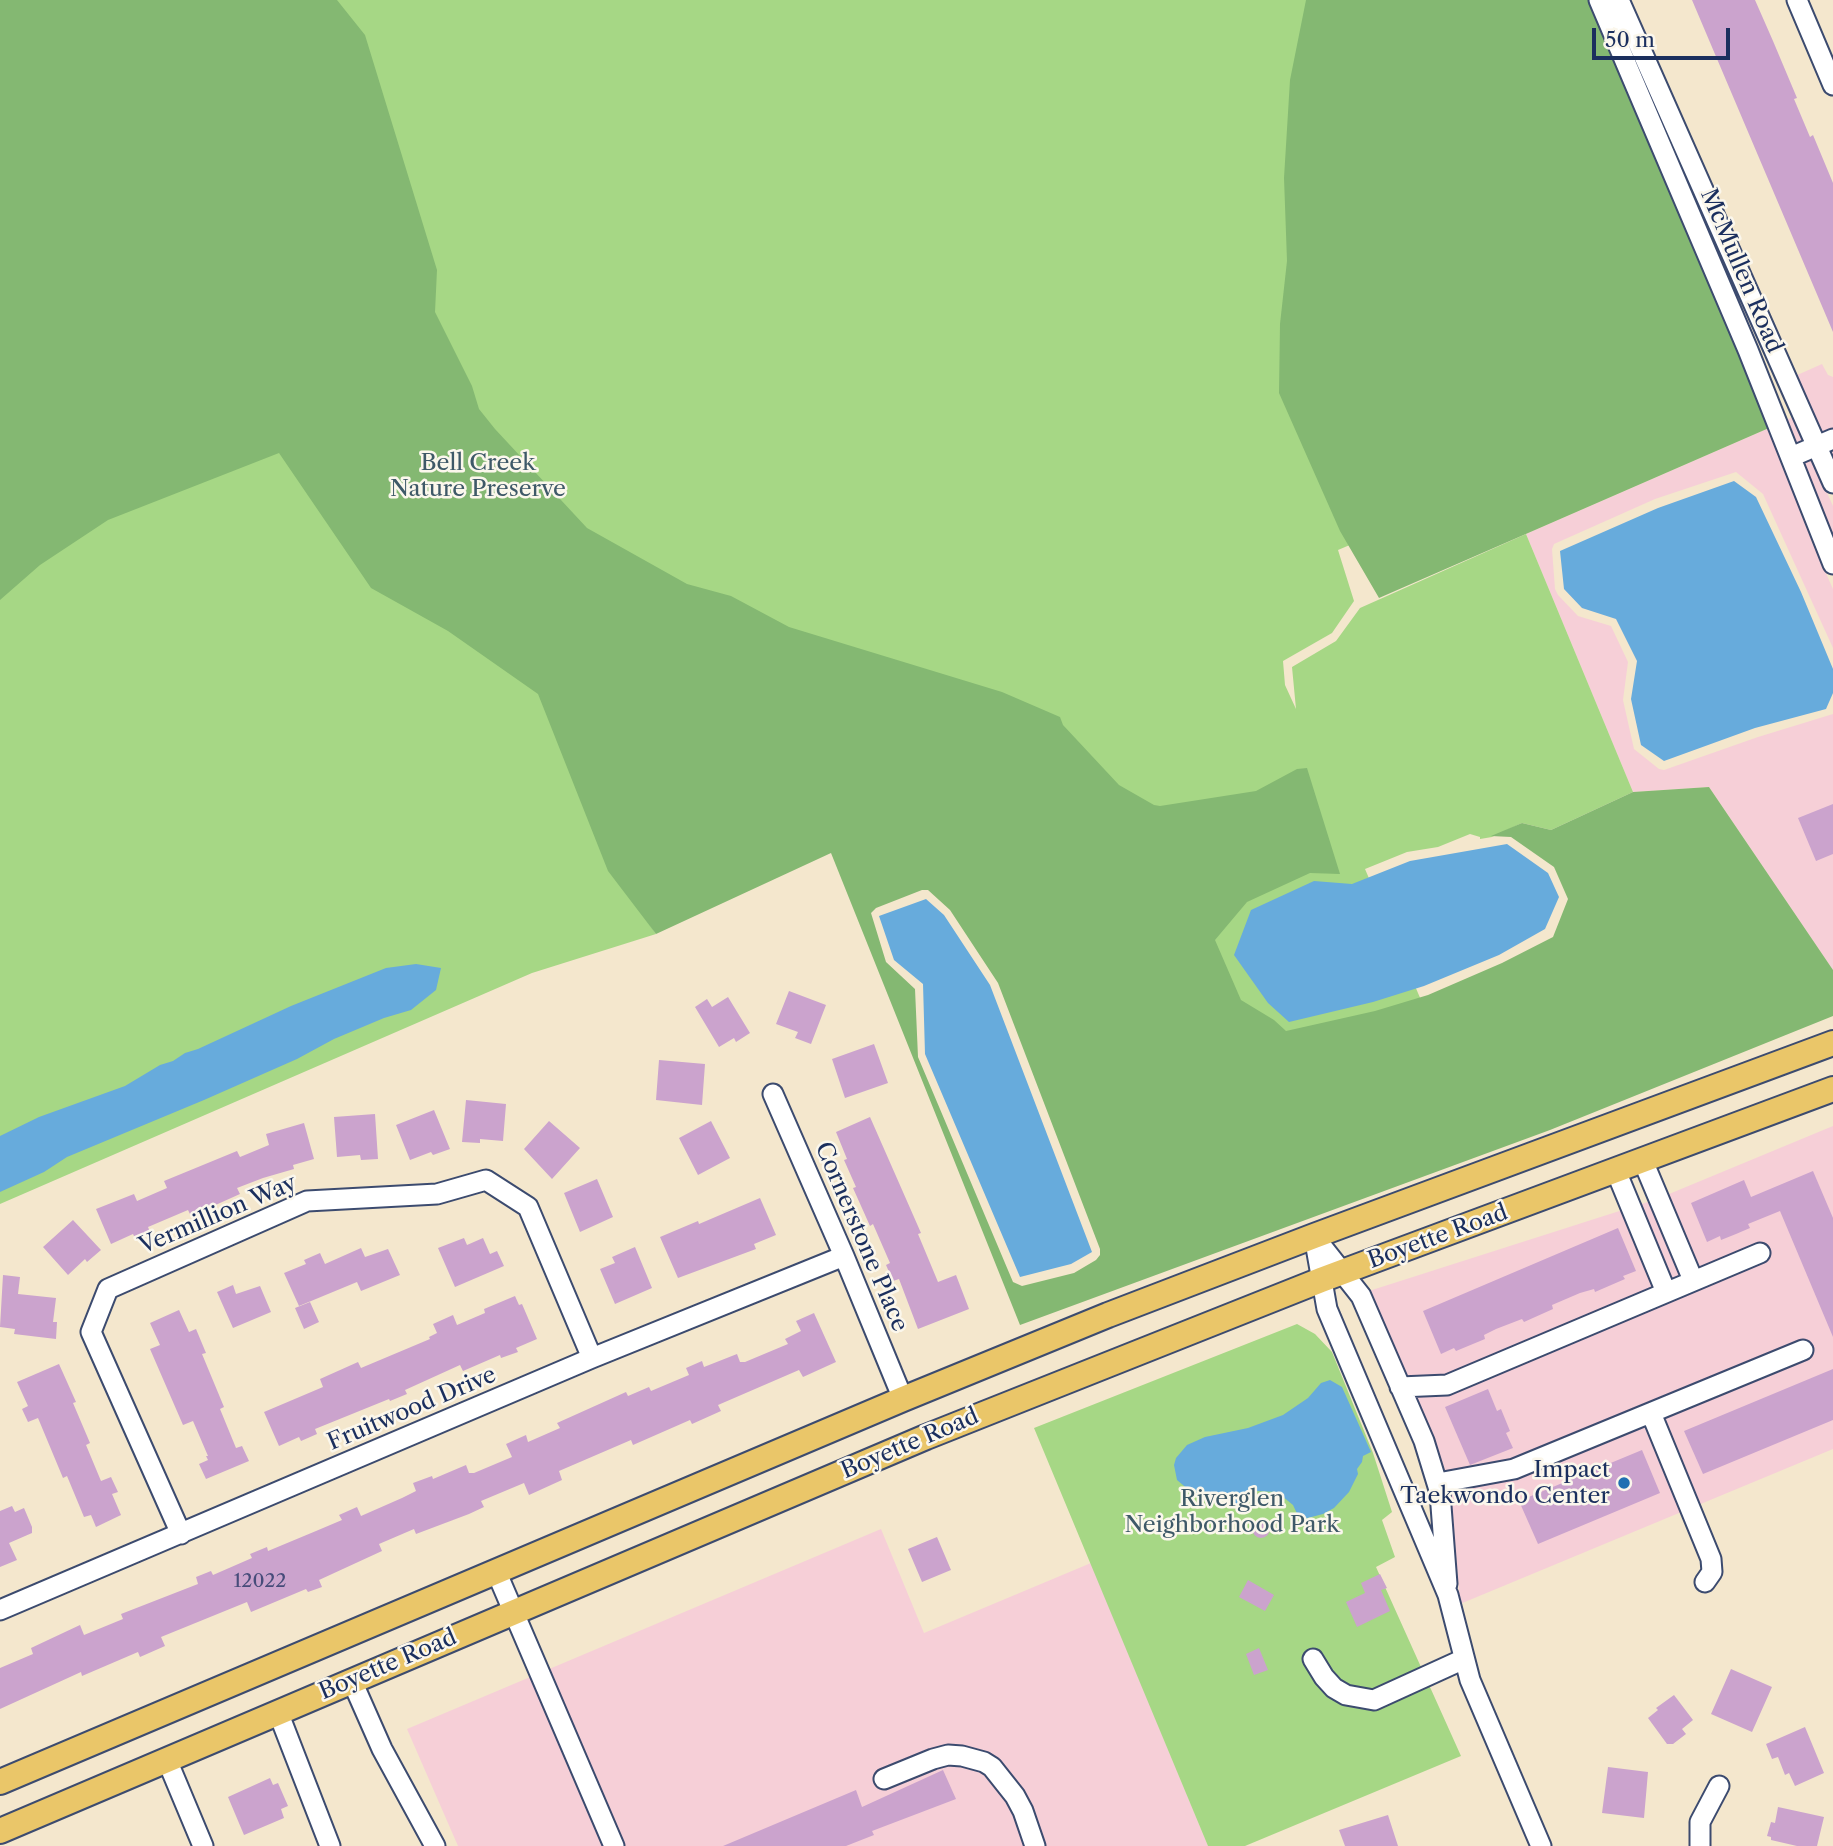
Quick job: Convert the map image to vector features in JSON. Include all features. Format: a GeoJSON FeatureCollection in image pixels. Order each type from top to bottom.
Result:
{"type":"FeatureCollection","features":[{"type":"Feature","properties":{"kind":"main road","name":"Boyette Road"},"geometry":{"type":"LineString","coordinates":[[0,1782],[903,1399],[1095,1321],[1314,1236],[1833,1043]]}},
{"type":"Feature","properties":{"kind":"main road","name":"Boyette Road"},"geometry":{"type":"LineString","coordinates":[[0,1830],[926,1437],[1332,1276],[1833,1089]]}},
{"type":"Feature","properties":{"kind":"street","name":"McMullen Road"},"geometry":{"type":"LineString","coordinates":[[1599,0],[1713,265],[1833,564]]}},
{"type":"Feature","properties":{"kind":"street","name":"McMullen Road"},"geometry":{"type":"LineString","coordinates":[[1619,0],[1825,443],[1833,483]]}},
{"type":"Feature","properties":{"kind":"street"},"geometry":{"type":"LineString","coordinates":[[1797,0],[1833,85]]}},
{"type":"Feature","properties":{"kind":"street"},"geometry":{"type":"LineString","coordinates":[[1791,457],[1825,443]]}},
{"type":"Feature","properties":{"kind":"street","name":"Cornerstone Place"},"geometry":{"type":"LineString","coordinates":[[773,1094],[903,1399]]}},
{"type":"Feature","properties":{"kind":"street"},"geometry":{"type":"LineString","coordinates":[[1643,1161],[1693,1280]]}},
{"type":"Feature","properties":{"kind":"street"},"geometry":{"type":"LineString","coordinates":[[1616,1171],[1666,1292]]}},
{"type":"Feature","properties":{"kind":"street","name":"Vermillion Way"},"geometry":{"type":"LineString","coordinates":[[181,1534],[91,1332],[108,1289],[307,1201],[437,1194],[486,1180],[527,1207],[592,1359]]}},
{"type":"Feature","properties":{"kind":"street"},"geometry":{"type":"LineString","coordinates":[[1314,1236],[1332,1276],[1361,1296],[1424,1441],[1437,1483],[1444,1519],[1448,1595]]}},
{"type":"Feature","properties":{"kind":"street"},"geometry":{"type":"LineString","coordinates":[[1400,1387],[1447,1385],[1760,1253]]}},
{"type":"Feature","properties":{"kind":"street","name":"Fruitwood Drive"},"geometry":{"type":"LineString","coordinates":[[0,1610],[592,1359],[844,1256]]}},
{"type":"Feature","properties":{"kind":"street"},"geometry":{"type":"LineString","coordinates":[[1332,1276],[1327,1309],[1448,1595],[1464,1659],[1483,1714],[1541,1846]]}},
{"type":"Feature","properties":{"kind":"street"},"geometry":{"type":"LineString","coordinates":[[1437,1483],[1514,1469],[1803,1350]]}},
{"type":"Feature","properties":{"kind":"street"},"geometry":{"type":"LineString","coordinates":[[1651,1413],[1710,1559],[1712,1572],[1705,1582]]}},
{"type":"Feature","properties":{"kind":"street"},"geometry":{"type":"LineString","coordinates":[[496,1571],[614,1846]]}},
{"type":"Feature","properties":{"kind":"street"},"geometry":{"type":"LineString","coordinates":[[1313,1659],[1334,1688],[1346,1695],[1374,1700],[1464,1659]]}},
{"type":"Feature","properties":{"kind":"street"},"geometry":{"type":"LineString","coordinates":[[352,1681],[382,1749],[435,1846]]}},
{"type":"Feature","properties":{"kind":"street"},"geometry":{"type":"LineString","coordinates":[[278,1712],[330,1846]]}},
{"type":"Feature","properties":{"kind":"street"},"geometry":{"type":"LineString","coordinates":[[884,1779],[948,1755],[984,1762],[1001,1778],[1019,1803],[1035,1846]]}},
{"type":"Feature","properties":{"kind":"street"},"geometry":{"type":"LineString","coordinates":[[167,1759],[203,1846]]}},
{"type":"Feature","properties":{"kind":"street"},"geometry":{"type":"LineString","coordinates":[[1700,1846],[1700,1822],[1719,1786]]}},
{"type":"Feature","properties":{"kind":"shaded area"},"geometry":{"type":"Polygon","coordinates":[[[1822,364],[1828,375],[1833,377],[1833,459],[1795,376],[1822,364]]]}},
{"type":"Feature","properties":{"kind":"shaded area"},"geometry":{"type":"Polygon","coordinates":[[[1793,417],[1833,506],[1833,542],[1786,420],[1793,417]]]}},
{"type":"Feature","properties":{"kind":"shaded area"},"geometry":{"type":"Polygon","coordinates":[[[1769,428],[1812,542],[1833,589],[1833,648],[1763,494],[1736,472],[1655,499],[1554,544],[1552,549],[1555,589],[1578,616],[1611,626],[1628,662],[1623,700],[1634,749],[1659,769],[1664,770],[1833,714],[1833,970],[1709,787],[1633,792],[1526,534],[1769,428]]]}},
{"type":"Feature","properties":{"kind":"shaded area"},"geometry":{"type":"Polygon","coordinates":[[[1833,1126],[1833,1449],[1460,1604],[1453,1518],[1444,1467],[1369,1291],[1657,1199],[1833,1126]]]}},
{"type":"Feature","properties":{"kind":"shaded area"},"geometry":{"type":"Polygon","coordinates":[[[881,1529],[924,1633],[1091,1563],[1208,1846],[458,1846],[407,1729],[881,1529]]]}},
{"type":"Feature","properties":{"kind":"green space","name":"Bell Creek Nature Preserve"},"geometry":{"type":"Polygon","coordinates":[[[0,0],[1561,0],[1728,384],[1338,550],[1354,601],[1332,633],[1283,661],[1285,685],[1296,709],[1292,667],[1336,641],[1360,608],[1526,534],[1633,792],[1551,830],[1522,823],[1492,837],[1480,839],[1470,834],[1438,847],[1407,852],[1365,869],[1465,1103],[1134,1260],[937,797],[648,922],[656,934],[532,973],[0,1204],[0,0]]]}},
{"type":"Feature","properties":{"kind":"green space"},"geometry":{"type":"Polygon","coordinates":[[[0,0],[337,0],[365,35],[437,270],[435,312],[472,386],[479,409],[587,528],[687,584],[731,596],[789,627],[1002,692],[1060,717],[1063,725],[1119,785],[1154,805],[1256,791],[1297,769],[1307,768],[1340,874],[1310,873],[1247,902],[1215,940],[1241,1000],[1274,1020],[1286,1031],[1375,1011],[1428,995],[1502,963],[1553,937],[1568,899],[1554,867],[1511,837],[1491,836],[1522,823],[1551,830],[1633,792],[1709,787],[1833,970],[1833,1016],[1550,1130],[1020,1325],[831,853],[656,934],[608,871],[538,694],[448,631],[371,588],[279,453],[108,520],[40,565],[0,600],[0,0]],[[928,890],[876,908],[871,913],[886,962],[915,989],[918,1057],[1013,1282],[1022,1286],[1074,1273],[1096,1260],[1100,1249],[998,983],[950,910],[928,890]]]}},
{"type":"Feature","properties":{"kind":"green space"},"geometry":{"type":"Polygon","coordinates":[[[1306,0],[1588,0],[1769,428],[1379,598],[1340,531],[1279,393],[1280,324],[1287,261],[1284,178],[1290,80],[1306,0]]]}},
{"type":"Feature","properties":{"kind":"green space","name":"Riverglen Neighborhood Park"},"geometry":{"type":"Polygon","coordinates":[[[1297,1324],[1315,1334],[1332,1352],[1373,1453],[1392,1512],[1382,1520],[1395,1557],[1376,1567],[1461,1756],[1245,1846],[1208,1846],[1034,1428],[1297,1324]]]}},
{"type":"Feature","properties":{"kind":"water"},"geometry":{"type":"Polygon","coordinates":[[[1734,481],[1756,497],[1801,592],[1833,669],[1833,693],[1826,709],[1755,728],[1664,761],[1641,745],[1631,699],[1637,661],[1616,619],[1582,608],[1564,589],[1560,551],[1658,508],[1734,481]]]}},
{"type":"Feature","properties":{"kind":"water"},"geometry":{"type":"Polygon","coordinates":[[[1507,844],[1548,873],[1559,897],[1545,929],[1499,955],[1424,986],[1373,1002],[1289,1022],[1268,1003],[1234,955],[1251,910],[1314,881],[1352,884],[1410,861],[1507,844]]]}},
{"type":"Feature","properties":{"kind":"water"},"geometry":{"type":"Polygon","coordinates":[[[926,899],[944,915],[990,985],[1092,1252],[1071,1264],[1020,1277],[925,1054],[923,984],[894,960],[879,916],[926,899]]]}},
{"type":"Feature","properties":{"kind":"water"},"geometry":{"type":"Polygon","coordinates":[[[416,964],[441,968],[436,990],[411,1010],[334,1039],[297,1059],[67,1157],[44,1172],[0,1192],[0,1136],[39,1117],[125,1086],[160,1065],[291,1006],[386,968],[416,964]]]}},
{"type":"Feature","properties":{"kind":"water"},"geometry":{"type":"Polygon","coordinates":[[[1330,1380],[1342,1387],[1371,1452],[1363,1456],[1349,1492],[1334,1508],[1300,1520],[1293,1505],[1277,1492],[1255,1491],[1233,1508],[1223,1501],[1190,1491],[1177,1480],[1174,1465],[1176,1458],[1187,1445],[1205,1437],[1248,1428],[1283,1415],[1308,1398],[1321,1383],[1330,1380]]]}},
{"type":"Feature","properties":{"kind":"building"},"geometry":{"type":"Polygon","coordinates":[[[1692,0],[1755,0],[1797,98],[1794,99],[1810,137],[1813,135],[1833,183],[1833,332],[1692,0]]]}},
{"type":"Feature","properties":{"kind":"building"},"geometry":{"type":"Polygon","coordinates":[[[1833,804],[1833,854],[1816,861],[1798,818],[1833,804]]]}},
{"type":"Feature","properties":{"kind":"building"},"geometry":{"type":"Polygon","coordinates":[[[789,991],[826,1005],[811,1044],[795,1038],[798,1032],[776,1024],[789,991]]]}},
{"type":"Feature","properties":{"kind":"building"},"geometry":{"type":"Polygon","coordinates":[[[728,997],[750,1033],[736,1042],[734,1038],[719,1047],[695,1007],[707,999],[712,1007],[728,997]]]}},
{"type":"Feature","properties":{"kind":"building"},"geometry":{"type":"Polygon","coordinates":[[[874,1044],[888,1083],[845,1098],[832,1059],[874,1044]]]}},
{"type":"Feature","properties":{"kind":"building"},"geometry":{"type":"Polygon","coordinates":[[[659,1060],[705,1064],[702,1105],[656,1100],[659,1060]]]}},
{"type":"Feature","properties":{"kind":"building"},"geometry":{"type":"Polygon","coordinates":[[[466,1100],[506,1104],[503,1141],[480,1139],[480,1143],[462,1142],[466,1100]]]}},
{"type":"Feature","properties":{"kind":"building"},"geometry":{"type":"Polygon","coordinates":[[[434,1110],[450,1149],[433,1155],[431,1152],[410,1160],[396,1125],[434,1110]]]}},
{"type":"Feature","properties":{"kind":"building"},"geometry":{"type":"Polygon","coordinates":[[[375,1114],[378,1159],[361,1160],[360,1155],[337,1157],[334,1117],[375,1114]]]}},
{"type":"Feature","properties":{"kind":"building"},"geometry":{"type":"Polygon","coordinates":[[[870,1117],[921,1233],[918,1234],[938,1282],[956,1275],[969,1309],[918,1329],[899,1279],[893,1281],[886,1265],[890,1263],[853,1188],[856,1187],[836,1132],[870,1117]]]}},
{"type":"Feature","properties":{"kind":"building"},"geometry":{"type":"Polygon","coordinates":[[[549,1121],[580,1148],[552,1179],[524,1149],[549,1121]]]}},
{"type":"Feature","properties":{"kind":"building"},"geometry":{"type":"Polygon","coordinates":[[[711,1121],[730,1158],[698,1175],[679,1138],[711,1121]]]}},
{"type":"Feature","properties":{"kind":"building"},"geometry":{"type":"Polygon","coordinates":[[[304,1123],[314,1159],[293,1165],[294,1169],[237,1188],[240,1194],[191,1216],[188,1210],[148,1227],[150,1232],[135,1238],[133,1234],[111,1244],[96,1209],[134,1194],[137,1201],[167,1188],[164,1181],[237,1151],[240,1157],[269,1145],[266,1134],[304,1123]]]}},
{"type":"Feature","properties":{"kind":"building"},"geometry":{"type":"Polygon","coordinates":[[[1813,1171],[1833,1218],[1833,1337],[1780,1211],[1748,1224],[1750,1228],[1736,1234],[1721,1240],[1720,1236],[1707,1242],[1691,1203],[1744,1180],[1751,1197],[1813,1171]]]}},
{"type":"Feature","properties":{"kind":"building"},"geometry":{"type":"Polygon","coordinates":[[[597,1179],[613,1217],[580,1232],[564,1193],[597,1179]]]}},
{"type":"Feature","properties":{"kind":"building"},"geometry":{"type":"Polygon","coordinates":[[[760,1198],[776,1235],[754,1244],[756,1249],[678,1278],[660,1237],[760,1198]]]}},
{"type":"Feature","properties":{"kind":"building"},"geometry":{"type":"Polygon","coordinates":[[[73,1220],[101,1250],[87,1262],[85,1259],[68,1275],[43,1247],[73,1220]]]}},
{"type":"Feature","properties":{"kind":"building"},"geometry":{"type":"Polygon","coordinates":[[[1618,1228],[1636,1271],[1623,1276],[1625,1279],[1595,1292],[1594,1289],[1580,1293],[1552,1305],[1553,1309],[1524,1322],[1522,1319],[1496,1329],[1484,1335],[1485,1339],[1441,1354],[1423,1311],[1618,1228]]]}},
{"type":"Feature","properties":{"kind":"building"},"geometry":{"type":"Polygon","coordinates":[[[464,1238],[467,1245],[483,1238],[490,1254],[497,1251],[504,1266],[455,1287],[438,1248],[464,1238]]]}},
{"type":"Feature","properties":{"kind":"building"},"geometry":{"type":"Polygon","coordinates":[[[635,1247],[652,1288],[615,1304],[600,1269],[615,1263],[612,1257],[635,1247]]]}},
{"type":"Feature","properties":{"kind":"building"},"geometry":{"type":"Polygon","coordinates":[[[361,1248],[365,1257],[388,1249],[400,1275],[361,1291],[357,1282],[299,1306],[284,1273],[306,1264],[304,1260],[320,1253],[325,1264],[361,1248]]]}},
{"type":"Feature","properties":{"kind":"building"},"geometry":{"type":"Polygon","coordinates":[[[3,1275],[20,1277],[18,1294],[56,1298],[53,1322],[57,1322],[56,1339],[14,1334],[15,1329],[0,1327],[3,1275]]]}},
{"type":"Feature","properties":{"kind":"building"},"geometry":{"type":"Polygon","coordinates":[[[233,1285],[236,1294],[260,1286],[271,1312],[233,1328],[217,1292],[233,1285]]]}},
{"type":"Feature","properties":{"kind":"building"},"geometry":{"type":"Polygon","coordinates":[[[515,1296],[519,1305],[522,1304],[537,1339],[516,1348],[518,1352],[501,1358],[500,1355],[463,1371],[460,1365],[405,1390],[407,1394],[315,1429],[317,1434],[301,1441],[299,1437],[279,1446],[264,1412],[323,1387],[320,1379],[358,1362],[361,1368],[430,1339],[429,1337],[437,1333],[433,1324],[453,1315],[457,1325],[485,1313],[484,1309],[515,1296]]]}},
{"type":"Feature","properties":{"kind":"building"},"geometry":{"type":"Polygon","coordinates":[[[310,1302],[319,1322],[304,1329],[295,1308],[310,1302]]]}},
{"type":"Feature","properties":{"kind":"building"},"geometry":{"type":"Polygon","coordinates":[[[179,1310],[189,1332],[196,1329],[206,1353],[202,1354],[224,1407],[220,1409],[236,1448],[242,1446],[249,1461],[206,1479],[199,1464],[208,1460],[208,1456],[193,1421],[183,1425],[150,1349],[160,1345],[150,1323],[179,1310]]]}},
{"type":"Feature","properties":{"kind":"building"},"geometry":{"type":"Polygon","coordinates":[[[814,1313],[836,1362],[803,1377],[799,1370],[718,1405],[721,1411],[692,1424],[690,1420],[633,1445],[631,1440],[559,1471],[562,1480],[529,1495],[524,1483],[481,1501],[484,1507],[469,1514],[416,1534],[414,1529],[379,1544],[382,1551],[319,1580],[322,1587],[308,1592],[306,1589],[251,1612],[247,1602],[161,1637],[165,1646],[140,1657],[138,1652],[82,1676],[81,1672],[0,1709],[0,1668],[33,1654],[31,1648],[80,1625],[84,1635],[123,1619],[121,1614],[198,1584],[196,1577],[211,1571],[213,1575],[252,1558],[250,1554],[267,1547],[268,1551],[342,1520],[339,1515],[357,1507],[361,1516],[402,1498],[416,1491],[413,1483],[432,1476],[433,1479],[466,1465],[469,1473],[474,1473],[512,1457],[506,1444],[526,1435],[528,1442],[560,1428],[557,1423],[626,1392],[628,1396],[649,1387],[651,1391],[689,1375],[686,1368],[702,1361],[704,1367],[737,1354],[740,1362],[745,1362],[788,1344],[785,1339],[801,1331],[796,1321],[814,1313]]]}},
{"type":"Feature","properties":{"kind":"building"},"geometry":{"type":"Polygon","coordinates":[[[59,1364],[76,1402],[73,1403],[90,1443],[86,1445],[101,1481],[111,1477],[118,1492],[112,1494],[121,1515],[96,1527],[91,1515],[84,1517],[67,1476],[63,1478],[38,1418],[28,1422],[22,1409],[28,1406],[17,1382],[59,1364]]]}},
{"type":"Feature","properties":{"kind":"building"},"geometry":{"type":"Polygon","coordinates":[[[1833,1369],[1833,1420],[1703,1474],[1684,1431],[1833,1369]]]}},
{"type":"Feature","properties":{"kind":"building"},"geometry":{"type":"Polygon","coordinates":[[[1488,1389],[1497,1411],[1501,1409],[1510,1431],[1506,1433],[1513,1448],[1470,1465],[1445,1407],[1488,1389]]]}},
{"type":"Feature","properties":{"kind":"building"},"geometry":{"type":"Polygon","coordinates":[[[1642,1450],[1660,1493],[1538,1544],[1519,1501],[1642,1450]]]}},
{"type":"Feature","properties":{"kind":"building"},"geometry":{"type":"Polygon","coordinates":[[[12,1506],[15,1512],[24,1508],[32,1533],[9,1543],[17,1560],[0,1567],[0,1511],[12,1506]]]}},
{"type":"Feature","properties":{"kind":"building"},"geometry":{"type":"Polygon","coordinates":[[[1261,1520],[1267,1523],[1270,1529],[1267,1535],[1261,1538],[1255,1535],[1252,1529],[1255,1523],[1261,1520]]]}},
{"type":"Feature","properties":{"kind":"building"},"geometry":{"type":"Polygon","coordinates":[[[937,1537],[951,1570],[922,1582],[908,1549],[937,1537]]]}},
{"type":"Feature","properties":{"kind":"building"},"geometry":{"type":"Polygon","coordinates":[[[1380,1574],[1387,1588],[1381,1590],[1390,1611],[1357,1627],[1346,1602],[1365,1593],[1361,1583],[1380,1574]]]}},
{"type":"Feature","properties":{"kind":"building"},"geometry":{"type":"Polygon","coordinates":[[[1248,1580],[1274,1595],[1265,1611],[1239,1597],[1248,1580]]]}},
{"type":"Feature","properties":{"kind":"building"},"geometry":{"type":"Polygon","coordinates":[[[1259,1648],[1268,1670],[1254,1675],[1246,1654],[1259,1648]]]}},
{"type":"Feature","properties":{"kind":"building"},"geometry":{"type":"Polygon","coordinates":[[[1731,1669],[1772,1687],[1752,1732],[1711,1714],[1731,1669]]]}},
{"type":"Feature","properties":{"kind":"building"},"geometry":{"type":"Polygon","coordinates":[[[1674,1695],[1693,1720],[1682,1729],[1686,1734],[1673,1744],[1667,1744],[1648,1718],[1658,1710],[1656,1708],[1674,1695]]]}},
{"type":"Feature","properties":{"kind":"building"},"geometry":{"type":"Polygon","coordinates":[[[1805,1727],[1824,1773],[1795,1786],[1789,1773],[1785,1775],[1778,1757],[1772,1759],[1766,1744],[1805,1727]]]}},
{"type":"Feature","properties":{"kind":"building"},"geometry":{"type":"Polygon","coordinates":[[[1608,1767],[1648,1772],[1644,1818],[1602,1813],[1608,1767]]]}},
{"type":"Feature","properties":{"kind":"building"},"geometry":{"type":"Polygon","coordinates":[[[943,1770],[956,1799],[872,1831],[874,1835],[846,1846],[723,1846],[856,1790],[862,1807],[943,1770]]]}},
{"type":"Feature","properties":{"kind":"building"},"geometry":{"type":"Polygon","coordinates":[[[270,1778],[273,1785],[278,1783],[288,1806],[281,1809],[284,1818],[244,1835],[228,1797],[270,1778]]]}},
{"type":"Feature","properties":{"kind":"building"},"geometry":{"type":"Polygon","coordinates":[[[1778,1807],[1824,1817],[1817,1846],[1797,1846],[1771,1840],[1771,1837],[1767,1836],[1771,1822],[1775,1823],[1778,1807]]]}},
{"type":"Feature","properties":{"kind":"building"},"geometry":{"type":"Polygon","coordinates":[[[1388,1815],[1398,1846],[1345,1846],[1339,1830],[1388,1815]]]}},
{"type":"Feature","properties":{"kind":"place","name":"Impact Taekwondo Center"},"geometry":{"type":"Point","coordinates":[1624,1483]}}]}
